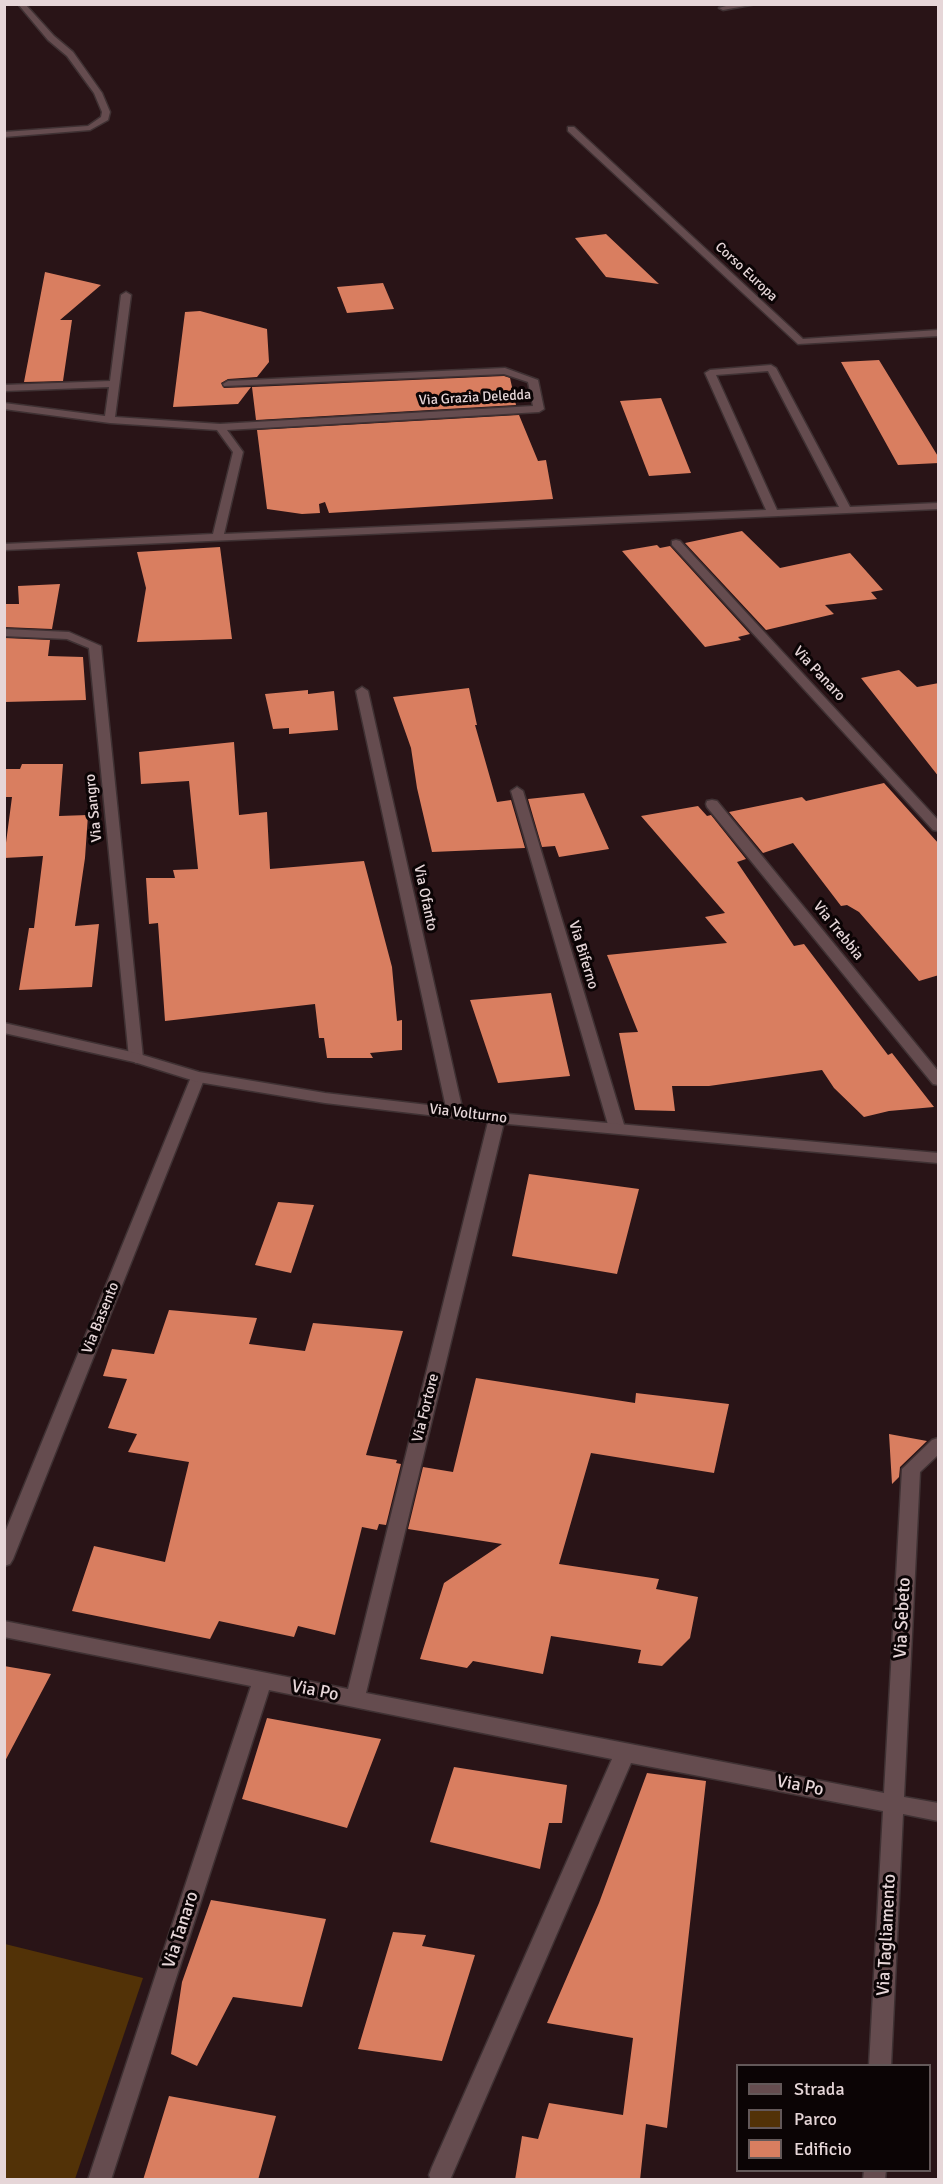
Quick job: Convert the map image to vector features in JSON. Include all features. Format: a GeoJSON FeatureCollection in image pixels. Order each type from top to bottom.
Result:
{"type":"FeatureCollection","features":[{"type":"Feature","properties":{"kind":"street"},"geometry":{"type":"LineString","coordinates":[[4,135],[90,128],[105,118],[106,112],[98,93],[70,54],[51,38],[21,4]]}},
{"type":"Feature","properties":{"kind":"street"},"geometry":{"type":"LineString","coordinates":[[723,8],[753,4]]}},
{"type":"Feature","properties":{"kind":"street","name":"Corso Europa"},"geometry":{"type":"LineString","coordinates":[[571,129],[801,342],[939,333]]}},
{"type":"Feature","properties":{"kind":"street"},"geometry":{"type":"LineString","coordinates":[[110,420],[112,384],[126,295]]}},
{"type":"Feature","properties":{"kind":"street"},"geometry":{"type":"LineString","coordinates":[[773,514],[710,373],[771,368],[846,510]]}},
{"type":"Feature","properties":{"kind":"street","name":"Via Grazia Deledda"},"geometry":{"type":"LineString","coordinates":[[4,406],[110,420],[220,427],[539,409],[533,380],[505,371],[228,384]]}},
{"type":"Feature","properties":{"kind":"street"},"geometry":{"type":"LineString","coordinates":[[4,388],[112,384]]}},
{"type":"Feature","properties":{"kind":"street"},"geometry":{"type":"LineString","coordinates":[[218,538],[238,452],[220,427]]}},
{"type":"Feature","properties":{"kind":"street"},"geometry":{"type":"LineString","coordinates":[[4,547],[939,506]]}},
{"type":"Feature","properties":{"kind":"street","name":"Via Panaro"},"geometry":{"type":"LineString","coordinates":[[676,543],[939,827]]}},
{"type":"Feature","properties":{"kind":"street","name":"Via Sangro"},"geometry":{"type":"LineString","coordinates":[[4,632],[69,636],[95,646],[136,1058]]}},
{"type":"Feature","properties":{"kind":"street","name":"Via Ofanto"},"geometry":{"type":"LineString","coordinates":[[362,692],[455,1112]]}},
{"type":"Feature","properties":{"kind":"street","name":"Via Biferno"},"geometry":{"type":"LineString","coordinates":[[517,791],[617,1128]]}},
{"type":"Feature","properties":{"kind":"street","name":"Via Trebbia"},"geometry":{"type":"LineString","coordinates":[[712,804],[939,1080]]}},
{"type":"Feature","properties":{"kind":"street","name":"Via Volturno"},"geometry":{"type":"LineString","coordinates":[[4,1029],[136,1058],[198,1077],[325,1098],[497,1118],[939,1158]]}},
{"type":"Feature","properties":{"kind":"street","name":"Via Basento"},"geometry":{"type":"LineString","coordinates":[[4,1560],[198,1077]]}},
{"type":"Feature","properties":{"kind":"street","name":"Via Fortore"},"geometry":{"type":"LineString","coordinates":[[355,1699],[497,1118]]}},
{"type":"Feature","properties":{"kind":"street","name":"Via Sebeto"},"geometry":{"type":"LineString","coordinates":[[894,1804],[911,1469],[939,1445]]}},
{"type":"Feature","properties":{"kind":"street","name":"Via Po"},"geometry":{"type":"LineString","coordinates":[[4,1629],[625,1753],[939,1812]]}},
{"type":"Feature","properties":{"kind":"street","name":"Via Tanaro"},"geometry":{"type":"LineString","coordinates":[[99,2180],[262,1681]]}},
{"type":"Feature","properties":{"kind":"street"},"geometry":{"type":"LineString","coordinates":[[440,2175],[625,1753]]}},
{"type":"Feature","properties":{"kind":"street","name":"Via Tagliamento"},"geometry":{"type":"LineString","coordinates":[[880,2064],[894,1804]]}},
{"type":"Feature","properties":{"kind":"green space"},"geometry":{"type":"Polygon","coordinates":[[[5,1944],[143,1978],[75,2179],[5,2179],[5,1944]]]}},
{"type":"Feature","properties":{"kind":"building"},"geometry":{"type":"Polygon","coordinates":[[[606,234],[659,284],[606,277],[575,238],[606,234]]]}},
{"type":"Feature","properties":{"kind":"building"},"geometry":{"type":"Polygon","coordinates":[[[45,272],[101,285],[60,320],[72,320],[63,381],[24,382],[45,272]]]}},
{"type":"Feature","properties":{"kind":"building"},"geometry":{"type":"Polygon","coordinates":[[[383,283],[394,309],[347,313],[337,287],[383,283]]]}},
{"type":"Feature","properties":{"kind":"building"},"geometry":{"type":"Polygon","coordinates":[[[200,311],[267,329],[269,362],[257,377],[228,379],[221,383],[224,388],[251,387],[238,404],[173,407],[185,312],[200,311]]]}},
{"type":"Feature","properties":{"kind":"building"},"geometry":{"type":"Polygon","coordinates":[[[879,360],[939,458],[939,463],[898,465],[841,362],[879,360]]]}},
{"type":"Feature","properties":{"kind":"building"},"geometry":{"type":"Polygon","coordinates":[[[504,376],[510,378],[516,405],[256,420],[252,387],[504,376]]]}},
{"type":"Feature","properties":{"kind":"building"},"geometry":{"type":"Polygon","coordinates":[[[661,398],[691,473],[649,476],[620,401],[661,398]]]}},
{"type":"Feature","properties":{"kind":"building"},"geometry":{"type":"Polygon","coordinates":[[[519,415],[538,461],[546,460],[553,499],[329,513],[325,502],[319,504],[320,513],[302,514],[267,509],[257,430],[519,415]]]}},
{"type":"Feature","properties":{"kind":"building"},"geometry":{"type":"Polygon","coordinates":[[[742,531],[780,568],[850,553],[883,590],[871,592],[877,599],[825,605],[834,614],[766,630],[685,543],[742,531]]]}},
{"type":"Feature","properties":{"kind":"building"},"geometry":{"type":"Polygon","coordinates":[[[657,545],[660,548],[670,546],[750,634],[738,637],[741,640],[705,647],[622,551],[657,545]]]}},
{"type":"Feature","properties":{"kind":"building"},"geometry":{"type":"Polygon","coordinates":[[[220,547],[232,639],[137,642],[146,588],[137,552],[220,547]]]}},
{"type":"Feature","properties":{"kind":"building"},"geometry":{"type":"Polygon","coordinates":[[[60,584],[52,629],[4,627],[4,604],[19,604],[18,586],[60,584]]]}},
{"type":"Feature","properties":{"kind":"building"},"geometry":{"type":"Polygon","coordinates":[[[4,638],[50,640],[48,656],[83,657],[86,700],[4,702],[4,638]]]}},
{"type":"Feature","properties":{"kind":"building"},"geometry":{"type":"Polygon","coordinates":[[[899,670],[917,687],[939,683],[939,777],[861,678],[899,670]]]}},
{"type":"Feature","properties":{"kind":"building"},"geometry":{"type":"Polygon","coordinates":[[[469,688],[477,725],[475,725],[497,802],[511,800],[525,848],[432,852],[417,788],[411,748],[393,697],[469,688]]]}},
{"type":"Feature","properties":{"kind":"building"},"geometry":{"type":"Polygon","coordinates":[[[308,690],[308,694],[334,691],[338,730],[289,734],[289,728],[273,729],[265,694],[308,690]]]}},
{"type":"Feature","properties":{"kind":"building"},"geometry":{"type":"Polygon","coordinates":[[[234,742],[239,815],[267,812],[270,869],[364,861],[392,967],[397,1021],[402,1020],[402,1050],[370,1053],[373,1058],[327,1058],[324,1038],[319,1038],[315,1004],[165,1021],[158,923],[149,924],[146,878],[175,878],[173,870],[198,869],[189,781],[141,784],[139,752],[234,742]]]}},
{"type":"Feature","properties":{"kind":"building"},"geometry":{"type":"Polygon","coordinates":[[[22,764],[63,764],[59,816],[88,815],[85,858],[75,926],[99,924],[92,987],[19,990],[29,928],[34,928],[43,856],[4,858],[12,797],[4,797],[4,769],[20,769],[22,764]]]}},
{"type":"Feature","properties":{"kind":"building"},"geometry":{"type":"Polygon","coordinates":[[[884,783],[939,844],[939,975],[919,981],[859,912],[847,905],[841,906],[793,843],[763,853],[729,812],[802,797],[806,801],[884,783]]]}},
{"type":"Feature","properties":{"kind":"building"},"geometry":{"type":"Polygon","coordinates":[[[584,793],[609,849],[559,857],[555,846],[542,847],[528,799],[584,793]]]}},
{"type":"Feature","properties":{"kind":"building"},"geometry":{"type":"Polygon","coordinates":[[[698,806],[707,816],[711,815],[746,859],[737,862],[794,946],[804,944],[888,1055],[892,1053],[934,1107],[889,1111],[864,1117],[834,1088],[822,1070],[709,1086],[672,1086],[675,1111],[635,1110],[619,1033],[638,1032],[607,955],[727,943],[705,917],[725,913],[641,816],[698,806]]]}},
{"type":"Feature","properties":{"kind":"building"},"geometry":{"type":"Polygon","coordinates":[[[551,993],[570,1076],[498,1083],[470,1000],[551,993]]]}},
{"type":"Feature","properties":{"kind":"building"},"geometry":{"type":"Polygon","coordinates":[[[529,1174],[639,1189],[617,1274],[512,1256],[529,1174]]]}},
{"type":"Feature","properties":{"kind":"building"},"geometry":{"type":"Polygon","coordinates":[[[278,1202],[314,1205],[291,1273],[255,1265],[278,1202]]]}},
{"type":"Feature","properties":{"kind":"building"},"geometry":{"type":"Polygon","coordinates":[[[169,1310],[257,1318],[249,1344],[305,1351],[313,1323],[403,1331],[366,1455],[397,1460],[396,1463],[401,1464],[386,1525],[379,1524],[377,1530],[362,1527],[335,1635],[298,1626],[294,1637],[219,1621],[210,1639],[72,1611],[94,1546],[165,1562],[189,1462],[128,1452],[137,1434],[108,1428],[127,1379],[103,1376],[112,1349],[154,1354],[169,1310]]]}},
{"type":"Feature","properties":{"kind":"building"},"geometry":{"type":"Polygon","coordinates":[[[476,1378],[635,1403],[636,1393],[729,1404],[714,1473],[591,1453],[559,1564],[659,1579],[656,1589],[698,1597],[690,1638],[662,1666],[638,1663],[641,1650],[551,1636],[543,1674],[473,1661],[467,1668],[420,1659],[444,1583],[502,1544],[408,1529],[423,1467],[453,1472],[476,1378]]]}},
{"type":"Feature","properties":{"kind":"building"},"geometry":{"type":"Polygon","coordinates":[[[889,1434],[927,1441],[900,1467],[899,1477],[892,1484],[889,1434]]]}},
{"type":"Feature","properties":{"kind":"building"},"geometry":{"type":"Polygon","coordinates":[[[4,1666],[51,1674],[4,1763],[4,1666]]]}},
{"type":"Feature","properties":{"kind":"building"},"geometry":{"type":"Polygon","coordinates":[[[267,1718],[381,1739],[347,1828],[242,1799],[267,1718]]]}},
{"type":"Feature","properties":{"kind":"building"},"geometry":{"type":"Polygon","coordinates":[[[454,1767],[567,1785],[562,1823],[549,1823],[540,1869],[430,1842],[454,1767]]]}},
{"type":"Feature","properties":{"kind":"building"},"geometry":{"type":"Polygon","coordinates":[[[647,1773],[706,1781],[667,2128],[646,2124],[640,2180],[515,2180],[522,2136],[538,2139],[549,2103],[623,2115],[633,2038],[547,2023],[599,1903],[647,1773]]]}},
{"type":"Feature","properties":{"kind":"building"},"geometry":{"type":"Polygon","coordinates":[[[211,1900],[326,1919],[302,2007],[233,1997],[197,2066],[171,2054],[182,1982],[211,1900]]]}},
{"type":"Feature","properties":{"kind":"building"},"geometry":{"type":"Polygon","coordinates":[[[393,1932],[426,1935],[422,1946],[475,1955],[442,2061],[358,2049],[393,1932]]]}},
{"type":"Feature","properties":{"kind":"building"},"geometry":{"type":"Polygon","coordinates":[[[169,2096],[276,2116],[258,2180],[143,2180],[169,2096]]]}}]}
